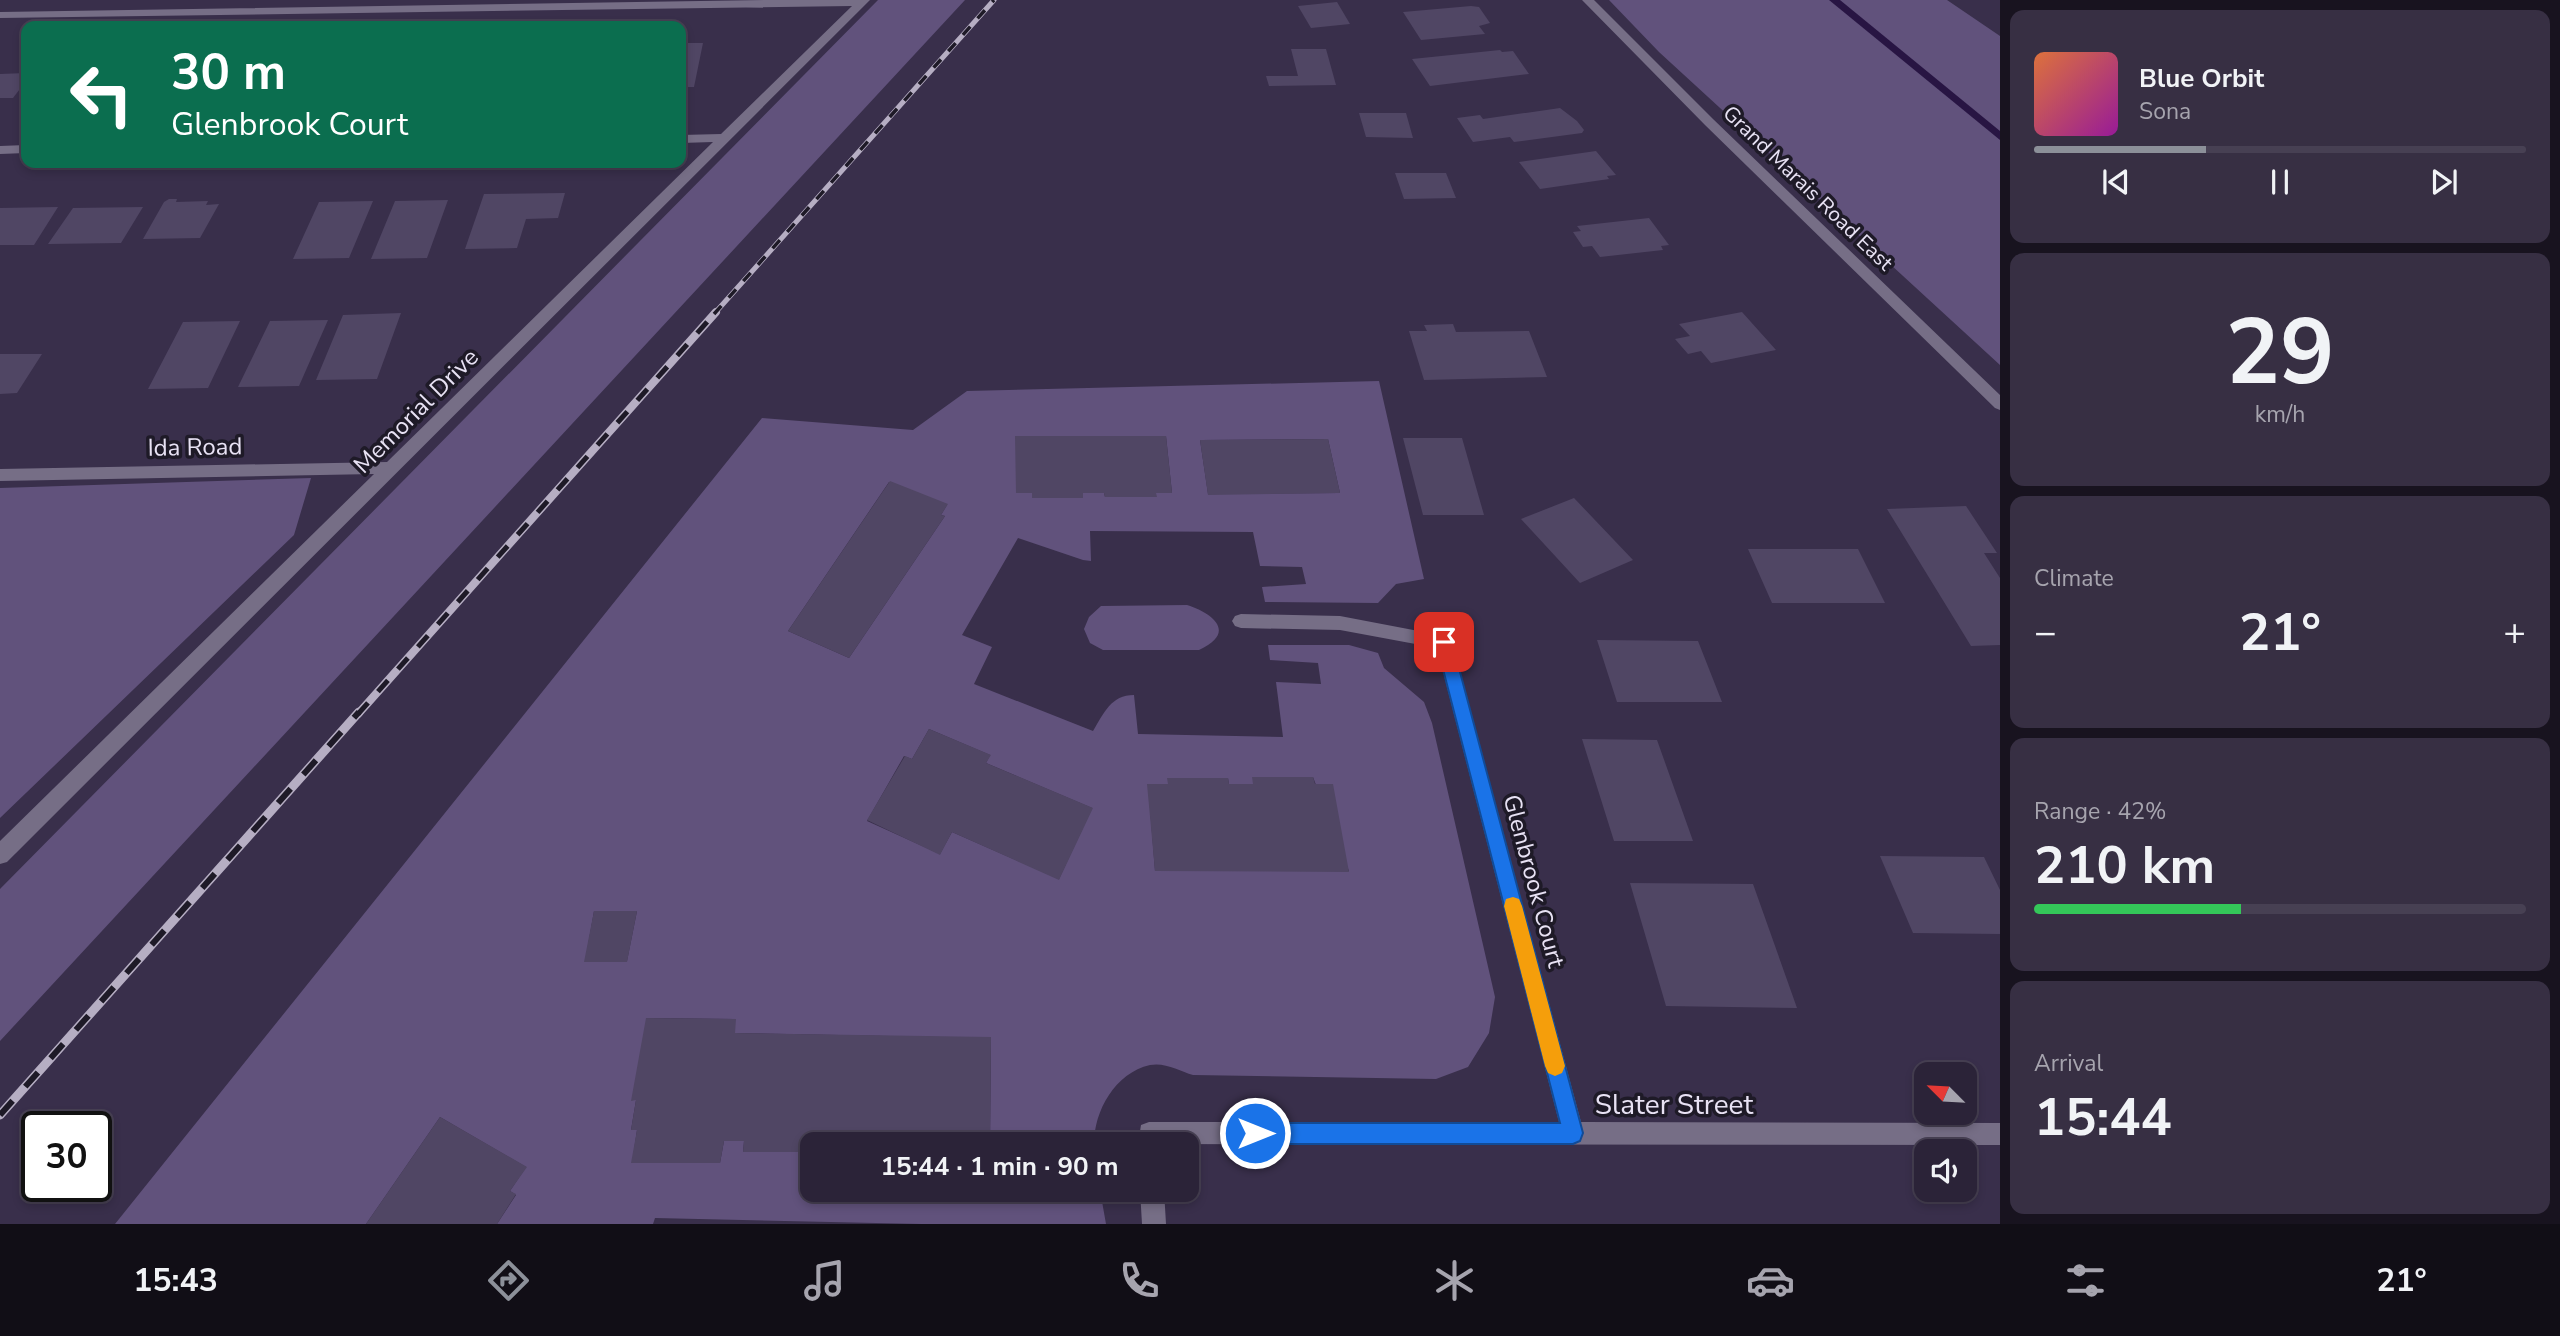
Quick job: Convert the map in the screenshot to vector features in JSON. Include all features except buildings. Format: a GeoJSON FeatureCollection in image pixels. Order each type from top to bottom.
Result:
{"type":"FeatureCollection","features":[{"type":"Feature","properties":{"kind":"street","name":"Grand Marais Road East"},"geometry":{"type":"LineString","coordinates":[[1588,0],[1709,122],[2000,404]]}},
{"type":"Feature","properties":{"kind":"street"},"geometry":{"type":"LineString","coordinates":[[0,15],[863,1]]}},
{"type":"Feature","properties":{"kind":"street","name":"Memorial Drive"},"geometry":{"type":"LineString","coordinates":[[0,855],[863,1]]}},
{"type":"Feature","properties":{"kind":"street"},"geometry":{"type":"LineString","coordinates":[[686,139],[724,138]]}},
{"type":"Feature","properties":{"kind":"street"},"geometry":{"type":"LineString","coordinates":[[0,150],[21,149]]}},
{"type":"Feature","properties":{"kind":"street","name":"Ida Road"},"geometry":{"type":"LineString","coordinates":[[0,475],[391,468]]}},
{"type":"Feature","properties":{"kind":"street","name":"Glenbrook Court"},"geometry":{"type":"LineString","coordinates":[[1241,621],[1340,623],[1444,642],[1573,1133]]}},
{"type":"Feature","properties":{"kind":"street","name":"Slater Street"},"geometry":{"type":"LineString","coordinates":[[1199,1133],[2000,1134]]}},
{"type":"Feature","properties":{"kind":"street"},"geometry":{"type":"LineString","coordinates":[[1153,1202],[1154,1224]]}},
{"type":"Feature","properties":{"kind":"shaded area"},"geometry":{"type":"Polygon","coordinates":[[[878,0],[965,0],[0,1041],[0,889],[878,0]]]}},
{"type":"Feature","properties":{"kind":"shaded area"},"geometry":{"type":"Polygon","coordinates":[[[1609,0],[1947,0],[2000,36],[2000,365],[1659,52],[1609,0]]]}},
{"type":"Feature","properties":{"kind":"shaded area"},"geometry":{"type":"Polygon","coordinates":[[[1379,381],[1424,579],[1396,584],[1378,603],[1265,602],[1262,587],[1306,584],[1302,567],[1260,566],[1253,532],[1090,531],[1091,561],[1018,538],[962,635],[992,647],[974,684],[1093,731],[1114,702],[1119,698],[1134,695],[1138,734],[1283,737],[1276,682],[1321,684],[1318,663],[1270,660],[1268,645],[1349,645],[1378,653],[1384,668],[1424,702],[1432,723],[1495,997],[1489,1033],[1468,1067],[1436,1079],[1193,1075],[1156,1064],[1138,1069],[1117,1085],[1102,1107],[1095,1132],[990,1132],[991,1038],[735,1033],[735,1019],[647,1018],[632,1100],[636,1100],[631,1130],[637,1130],[632,1163],[720,1163],[724,1141],[744,1141],[743,1152],[800,1152],[800,1202],[1102,1202],[1106,1224],[921,1224],[655,1218],[653,1224],[497,1224],[516,1195],[510,1191],[526,1167],[440,1117],[366,1224],[115,1224],[762,418],[913,430],[967,391],[1379,381]],[[1016,436],[1016,493],[1032,493],[1032,498],[1083,498],[1083,493],[1104,493],[1105,497],[1156,497],[1156,493],[1172,493],[1166,436],[1016,436]],[[1328,439],[1200,440],[1208,494],[1340,493],[1328,439]],[[889,482],[788,631],[849,658],[945,516],[941,515],[947,505],[889,482]],[[929,729],[912,759],[904,756],[867,821],[940,854],[952,832],[1059,879],[1092,808],[986,763],[990,755],[929,729]],[[1253,777],[1253,784],[1229,784],[1228,778],[1168,778],[1168,784],[1148,784],[1155,871],[1349,871],[1313,777],[1253,777]],[[594,911],[585,962],[627,961],[637,911],[594,911]]]}},
{"type":"Feature","properties":{"kind":"shaded area"},"geometry":{"type":"Polygon","coordinates":[[[311,478],[294,535],[0,818],[0,488],[311,478]]]}},
{"type":"Feature","properties":{"kind":"shaded area"},"geometry":{"type":"Polygon","coordinates":[[[1187,605],[1206,613],[1217,624],[1219,631],[1210,644],[1199,650],[1103,650],[1090,643],[1084,629],[1089,617],[1101,606],[1187,605]]]}},
{"type":"Feature","properties":{"kind":"waterway"},"geometry":{"type":"LineString","coordinates":[[1834,0],[2000,137]]}},
{"type":"Feature","properties":{"kind":"railway"},"geometry":{"type":"LineString","coordinates":[[714,314],[994,0]]}},
{"type":"Feature","properties":{"kind":"railway"},"geometry":{"type":"LineString","coordinates":[[358,714],[716,312]]}},
{"type":"Feature","properties":{"kind":"railway"},"geometry":{"type":"LineString","coordinates":[[0,1115],[359,712]]}},
{"type":"Feature","properties":{"kind":"slow traffic"},"geometry":{"type":"LineString","coordinates":[[1513,906],[1555,1066]]}},
{"type":"Feature","properties":{"kind":"route"},"geometry":{"type":"LineString","coordinates":[[1255,1133],[1573,1133],[1444,642]]}}]}
